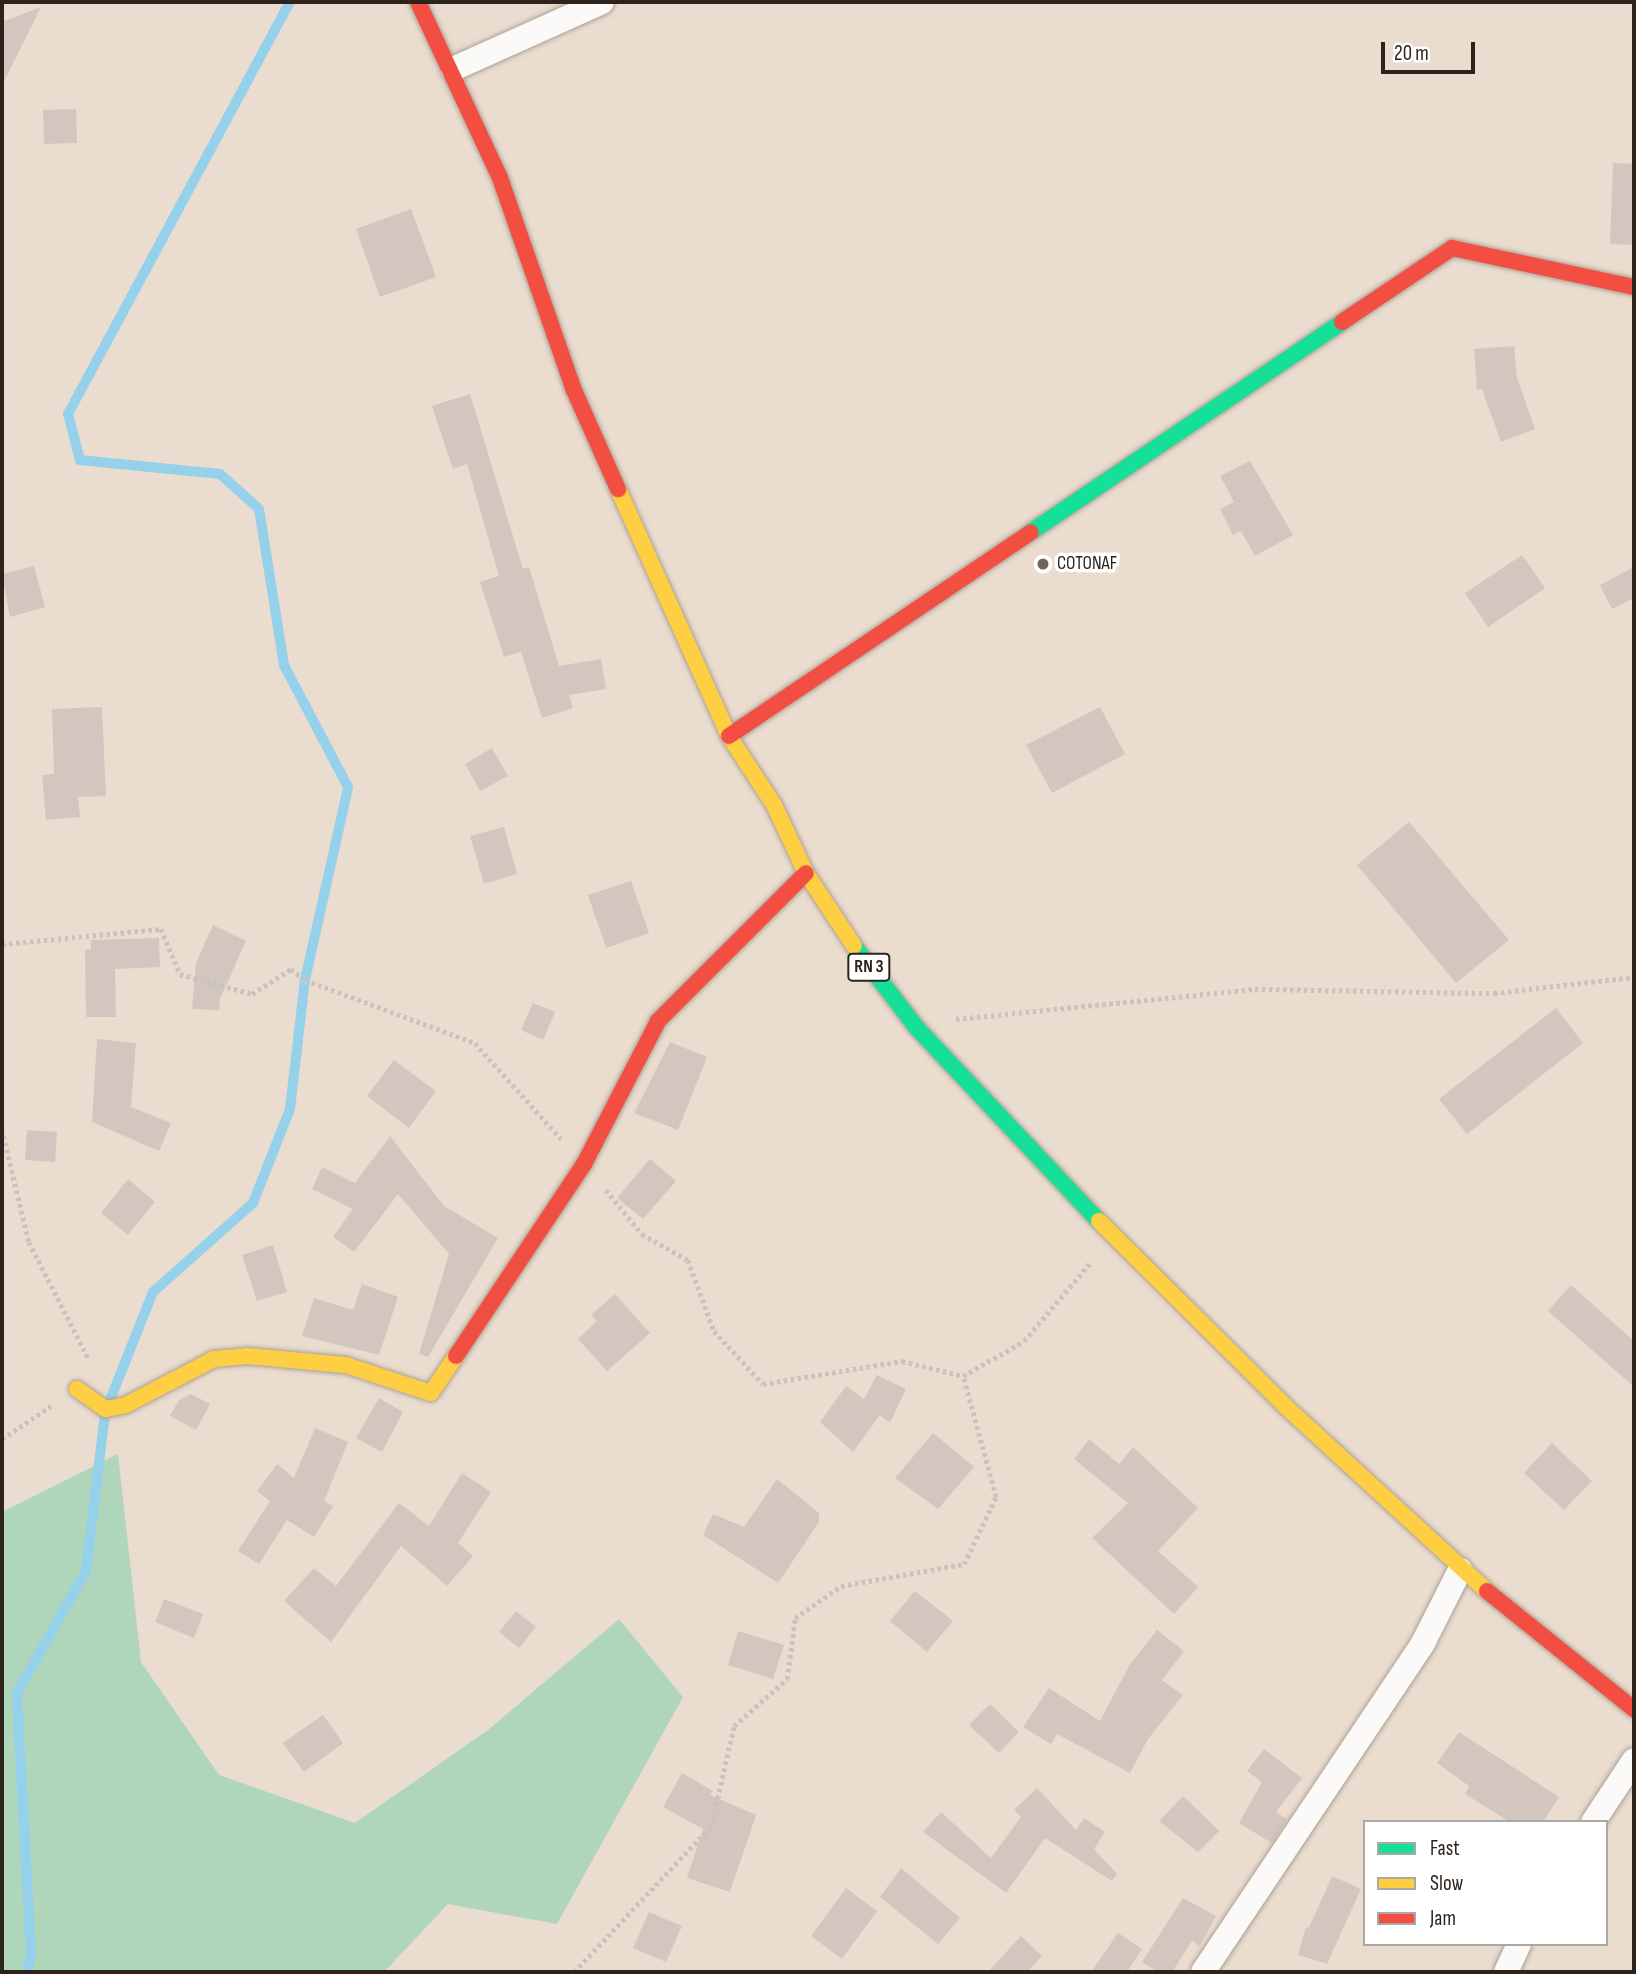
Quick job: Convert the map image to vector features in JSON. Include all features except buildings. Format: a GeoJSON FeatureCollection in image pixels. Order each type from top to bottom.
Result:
{"type":"FeatureCollection","features":[{"type":"Feature","properties":{"kind":"main road","name":"RN 3"},"geometry":{"type":"LineString","coordinates":[[418,2],[453,69],[500,178],[573,388],[729,736],[774,806],[806,873],[858,953],[917,1028],[1113,1236],[1460,1570],[1634,1709]]}},
{"type":"Feature","properties":{"kind":"main road"},"geometry":{"type":"LineString","coordinates":[[729,736],[1452,248],[1634,287]]}},
{"type":"Feature","properties":{"kind":"main road"},"geometry":{"type":"LineString","coordinates":[[77,1389],[106,1409],[125,1405],[214,1359],[247,1356],[346,1365],[430,1393],[584,1164],[658,1021],[806,873]]}},
{"type":"Feature","properties":{"kind":"street"},"geometry":{"type":"LineString","coordinates":[[453,69],[601,2]]}},
{"type":"Feature","properties":{"kind":"street"},"geometry":{"type":"LineString","coordinates":[[1203,1972],[1423,1643],[1460,1570]]}},
{"type":"Feature","properties":{"kind":"street"},"geometry":{"type":"LineString","coordinates":[[1594,1820],[1634,1760]]}},
{"type":"Feature","properties":{"kind":"street"},"geometry":{"type":"LineString","coordinates":[[1506,1972],[1518,1946]]}},
{"type":"Feature","properties":{"kind":"path"},"geometry":{"type":"LineString","coordinates":[[2,944],[161,929],[180,974],[252,994],[291,969],[304,980],[475,1044],[584,1164],[642,1234],[688,1259],[714,1331],[763,1384],[902,1361],[963,1376],[1024,1340],[1113,1236]]}},
{"type":"Feature","properties":{"kind":"path"},"geometry":{"type":"LineString","coordinates":[[917,1028],[974,1014],[1255,989],[1494,993],[1634,976]]}},
{"type":"Feature","properties":{"kind":"path"},"geometry":{"type":"LineString","coordinates":[[2,1129],[29,1242],[90,1354],[77,1389],[2,1439]]}},
{"type":"Feature","properties":{"kind":"path"},"geometry":{"type":"LineString","coordinates":[[574,1972],[710,1826],[734,1726],[787,1679],[795,1618],[841,1586],[964,1564],[996,1497],[963,1376]]}},
{"type":"Feature","properties":{"kind":"green space"},"geometry":{"type":"Polygon","coordinates":[[[118,1454],[141,1662],[219,1775],[355,1823],[488,1730],[619,1619],[683,1697],[557,1924],[448,1904],[384,1972],[2,1972],[2,1512],[118,1454]]]}},
{"type":"Feature","properties":{"kind":"waterway"},"geometry":{"type":"LineString","coordinates":[[110,1400],[153,1292],[253,1203],[290,1109],[305,980],[348,787],[284,665],[259,509],[220,474],[80,460],[68,414],[290,2]]}},
{"type":"Feature","properties":{"kind":"waterway"},"geometry":{"type":"LineString","coordinates":[[27,1972],[31,1954],[17,1693],[86,1571],[105,1414]]}},
{"type":"Feature","properties":{"kind":"traffic: fast"},"geometry":{"type":"LineString","coordinates":[[1031,532],[1342,322]]}},
{"type":"Feature","properties":{"kind":"traffic: fast"},"geometry":{"type":"LineString","coordinates":[[854,946],[917,1028],[1099,1221]]}},
{"type":"Feature","properties":{"kind":"traffic: slow"},"geometry":{"type":"LineString","coordinates":[[618,489],[729,736],[774,805],[806,873],[854,946]]}},
{"type":"Feature","properties":{"kind":"traffic: slow"},"geometry":{"type":"LineString","coordinates":[[1099,1221],[1285,1406],[1487,1591]]}},
{"type":"Feature","properties":{"kind":"traffic: slow"},"geometry":{"type":"LineString","coordinates":[[77,1389],[106,1409],[126,1405],[214,1359],[247,1356],[346,1365],[431,1393],[456,1356]]}},
{"type":"Feature","properties":{"kind":"traffic: jam"},"geometry":{"type":"LineString","coordinates":[[418,2],[500,178],[573,388],[618,489]]}},
{"type":"Feature","properties":{"kind":"traffic: jam"},"geometry":{"type":"LineString","coordinates":[[1342,322],[1452,248],[1634,287]]}},
{"type":"Feature","properties":{"kind":"traffic: jam"},"geometry":{"type":"LineString","coordinates":[[729,736],[1031,532]]}},
{"type":"Feature","properties":{"kind":"traffic: jam"},"geometry":{"type":"LineString","coordinates":[[456,1356],[584,1164],[658,1021],[806,873]]}},
{"type":"Feature","properties":{"kind":"traffic: jam"},"geometry":{"type":"LineString","coordinates":[[1487,1591],[1634,1709]]}},
{"type":"Feature","properties":{"kind":"place","name":"COTONAF"},"geometry":{"type":"Point","coordinates":[1043,564]}}]}
